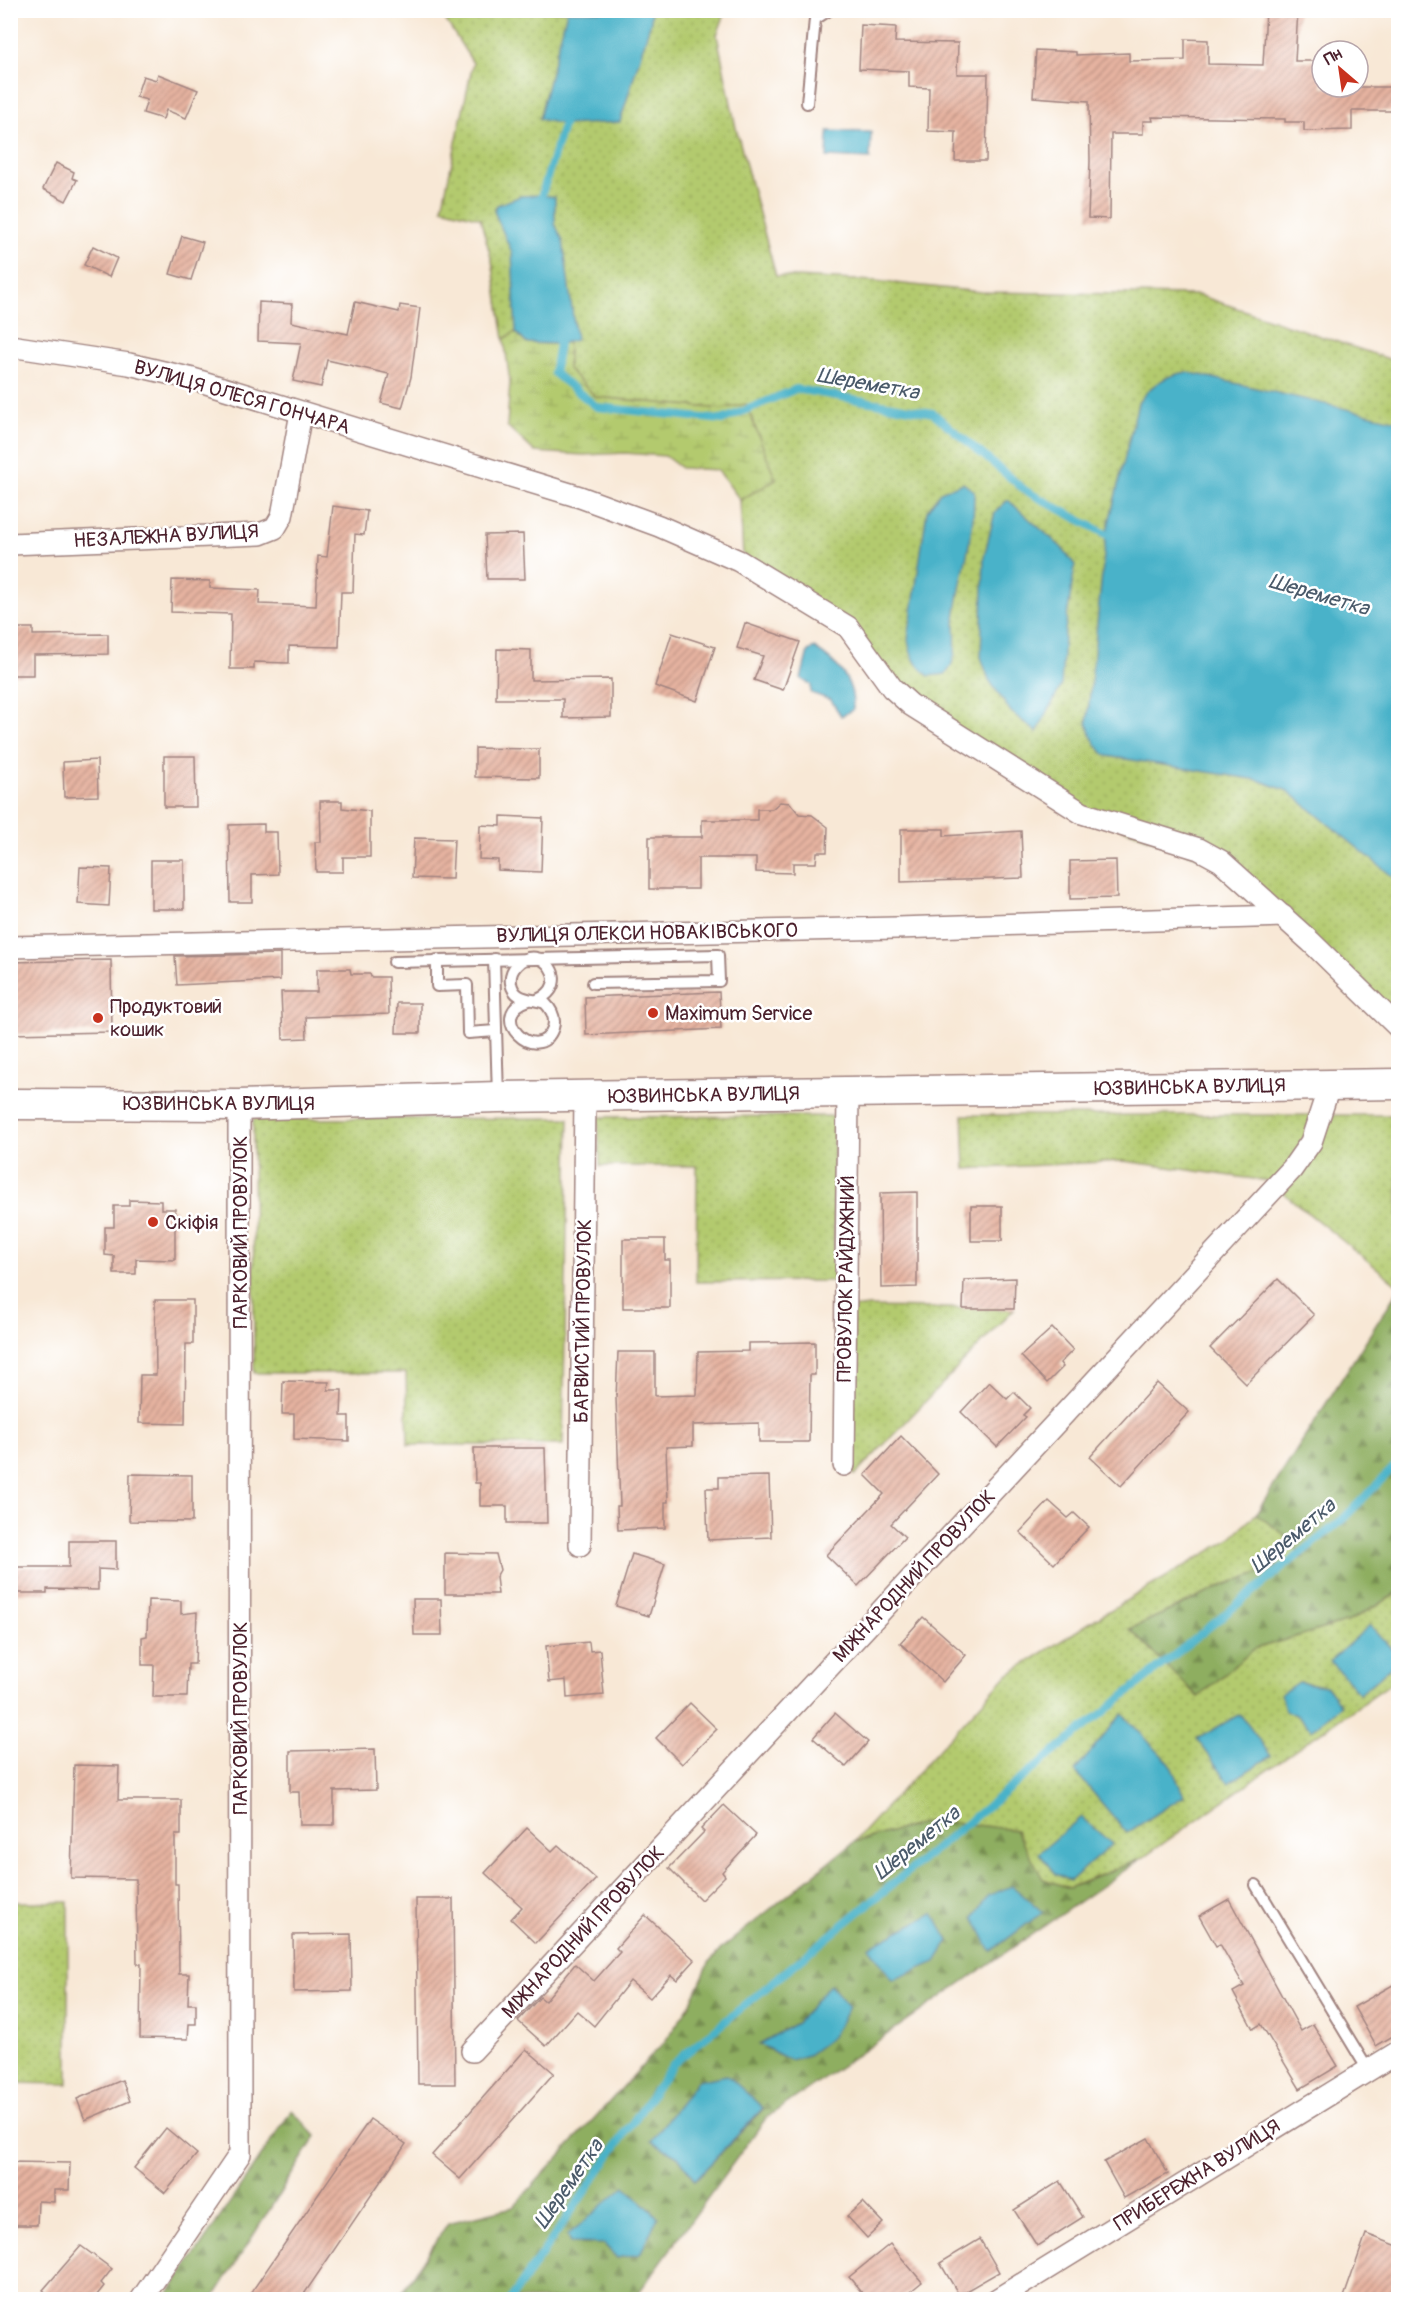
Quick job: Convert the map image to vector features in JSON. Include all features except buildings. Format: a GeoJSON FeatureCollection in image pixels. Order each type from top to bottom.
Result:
{"type":"FeatureCollection","features":[{"type":"Feature","properties":{"kind":"main road","name":"ЮЗВИНСЬКА ВУЛИЦЯ"},"geometry":{"type":"LineString","coordinates":[[10,1104],[240,1105],[498,1097],[848,1094],[1398,1084]]}},
{"type":"Feature","properties":{"kind":"street","name":"ВУЛИЦЯ ОЛЕСЯ ГОНЧАРА"},"geometry":{"type":"LineString","coordinates":[[10,346],[160,370],[580,497],[659,526],[739,561],[848,627],[892,688],[910,705],[1082,813],[1209,853],[1234,870],[1398,1027]]}},
{"type":"Feature","properties":{"kind":"street","name":"НЕЗАЛЕЖНА ВУЛИЦЯ"},"geometry":{"type":"LineString","coordinates":[[10,544],[260,534],[275,528],[282,516],[301,413]]}},
{"type":"Feature","properties":{"kind":"street","name":"ВУЛИЦЯ ОЛЕКСИ НОВАКІВСЬКОГО"},"geometry":{"type":"LineString","coordinates":[[10,946],[897,928],[1283,916]]}},
{"type":"Feature","properties":{"kind":"street","name":"МІЖНАРОДНИЙ ПРОВУЛОК"},"geometry":{"type":"LineString","coordinates":[[472,2051],[1292,1169],[1311,1142],[1330,1084]]}},
{"type":"Feature","properties":{"kind":"street","name":"ПРОВУЛОК РАЙДУЖНИЙ"},"geometry":{"type":"LineString","coordinates":[[844,1465],[848,1094]]}},
{"type":"Feature","properties":{"kind":"street","name":"БАРВИСТИЙ ПРОВУЛОК"},"geometry":{"type":"LineString","coordinates":[[580,1545],[585,1096]]}},
{"type":"Feature","properties":{"kind":"street","name":"ПАРКОВИЙ ПРОВУЛОК"},"geometry":{"type":"LineString","coordinates":[[141,2300],[240,2154],[240,1105]]}},
{"type":"Feature","properties":{"kind":"street","name":"ПРИБЕРЕЖНА ВУЛИЦЯ"},"geometry":{"type":"LineString","coordinates":[[996,2300],[1398,2052]]}},
{"type":"Feature","properties":{"kind":"lane"},"geometry":{"type":"LineString","coordinates":[[807,103],[815,19],[829,10]]}},
{"type":"Feature","properties":{"kind":"lane"},"geometry":{"type":"LineString","coordinates":[[394,962],[531,957],[718,955],[719,981],[593,983]]}},
{"type":"Feature","properties":{"kind":"lane"},"geometry":{"type":"LineString","coordinates":[[531,957],[550,966],[554,980],[549,993],[533,1000],[518,995],[513,989],[511,975],[518,963],[531,957]]}},
{"type":"Feature","properties":{"kind":"lane"},"geometry":{"type":"LineString","coordinates":[[494,959],[498,1097]]}},
{"type":"Feature","properties":{"kind":"lane"},"geometry":{"type":"LineString","coordinates":[[437,960],[438,986],[468,985],[468,1033],[496,1031]]}},
{"type":"Feature","properties":{"kind":"lane"},"geometry":{"type":"LineString","coordinates":[[1256,1885],[1368,2070]]}},
{"type":"Feature","properties":{"kind":"green space"},"geometry":{"type":"Polygon","coordinates":[[[440,11],[726,11],[717,35],[736,128],[776,276],[875,281],[981,292],[1198,295],[1398,362],[1398,1022],[1234,870],[1100,820],[911,705],[848,627],[743,555],[740,500],[775,480],[746,404],[722,409],[596,397],[568,369],[516,332],[504,339],[492,261],[480,218],[442,208],[473,63],[440,11]]]}},
{"type":"Feature","properties":{"kind":"green space"},"geometry":{"type":"Polygon","coordinates":[[[516,332],[526,343],[568,342],[568,369],[596,397],[722,409],[746,404],[776,480],[740,500],[718,470],[681,468],[665,456],[535,452],[507,426],[510,382],[504,339],[516,332]]]}},
{"type":"Feature","properties":{"kind":"green space"},"geometry":{"type":"Polygon","coordinates":[[[963,1115],[1398,1115],[1398,1285],[1268,1181],[1124,1161],[965,1169],[963,1115]]]}},
{"type":"Feature","properties":{"kind":"green space"},"geometry":{"type":"Polygon","coordinates":[[[834,1116],[834,1281],[696,1282],[697,1166],[600,1166],[598,1117],[834,1116]]]}},
{"type":"Feature","properties":{"kind":"green space"},"geometry":{"type":"Polygon","coordinates":[[[569,1118],[563,1445],[408,1445],[406,1373],[254,1373],[253,1119],[569,1118]]]}},
{"type":"Feature","properties":{"kind":"green space"},"geometry":{"type":"Polygon","coordinates":[[[1398,1290],[1398,1593],[1349,1621],[1254,1649],[1198,1697],[1130,1629],[1227,1584],[1304,1557],[1281,1532],[1256,1514],[1398,1290]]]}},
{"type":"Feature","properties":{"kind":"green space"},"geometry":{"type":"Polygon","coordinates":[[[846,1308],[1014,1309],[855,1475],[844,1465],[846,1308]]]}},
{"type":"Feature","properties":{"kind":"green space"},"geometry":{"type":"Polygon","coordinates":[[[1256,1514],[1281,1532],[1305,1557],[1227,1584],[1130,1629],[1198,1697],[1254,1649],[1349,1621],[1398,1593],[1398,1656],[1370,1625],[1360,1694],[1398,1660],[1398,1678],[1141,1859],[1069,1888],[1043,1879],[935,1820],[854,1842],[1006,1676],[1097,1618],[1227,1541],[1256,1514]],[[1299,1682],[1296,1715],[1312,1730],[1326,1686],[1299,1682]]]}},
{"type":"Feature","properties":{"kind":"green space"},"geometry":{"type":"Polygon","coordinates":[[[935,1820],[1016,1830],[1043,1879],[1069,1888],[1141,1859],[766,2118],[634,2299],[448,2300],[444,2297],[441,2299],[397,2300],[448,2223],[513,2207],[666,2040],[690,2005],[709,1963],[722,1948],[854,1842],[935,1820]],[[797,2023],[759,2044],[790,2060],[797,2023]],[[763,2109],[652,2141],[678,2156],[695,2180],[763,2109]],[[604,2244],[617,2258],[640,2254],[604,2244]]]}},
{"type":"Feature","properties":{"kind":"green space"},"geometry":{"type":"Polygon","coordinates":[[[11,1902],[68,1902],[68,2084],[11,2083],[11,1902]]]}},
{"type":"Feature","properties":{"kind":"green space"},"geometry":{"type":"Polygon","coordinates":[[[292,2110],[316,2136],[213,2299],[165,2299],[292,2110]]]}},
{"type":"Feature","properties":{"kind":"water"},"geometry":{"type":"Polygon","coordinates":[[[567,11],[651,11],[651,21],[620,122],[565,125],[539,119],[567,11]]]}},
{"type":"Feature","properties":{"kind":"water"},"geometry":{"type":"Polygon","coordinates":[[[828,131],[871,132],[870,159],[827,157],[828,131]]]}},
{"type":"Feature","properties":{"kind":"water"},"geometry":{"type":"Polygon","coordinates":[[[521,196],[555,197],[555,224],[563,241],[576,340],[559,344],[526,343],[516,332],[512,253],[494,211],[497,205],[521,196]]]}},
{"type":"Feature","properties":{"kind":"water"},"geometry":{"type":"Polygon","coordinates":[[[1187,372],[1398,421],[1398,881],[1288,791],[1258,780],[1107,756],[1096,745],[1090,733],[1087,723],[1106,535],[1138,403],[1159,382],[1187,372]]]}},
{"type":"Feature","properties":{"kind":"water"},"geometry":{"type":"Polygon","coordinates":[[[963,483],[974,491],[974,507],[956,611],[954,658],[946,674],[929,676],[914,660],[908,639],[927,511],[940,492],[963,483]]]}},
{"type":"Feature","properties":{"kind":"water"},"geometry":{"type":"Polygon","coordinates":[[[1008,500],[1061,547],[1075,565],[1064,637],[1061,686],[1037,732],[1011,712],[989,680],[981,657],[984,557],[995,512],[1008,500]]]}},
{"type":"Feature","properties":{"kind":"water"},"geometry":{"type":"Polygon","coordinates":[[[814,648],[843,674],[851,690],[853,710],[841,716],[831,700],[811,693],[811,685],[801,679],[808,651],[814,648]]]}},
{"type":"Feature","properties":{"kind":"water"},"geometry":{"type":"Polygon","coordinates":[[[1370,1625],[1398,1656],[1398,1660],[1360,1694],[1330,1661],[1370,1625]]]}},
{"type":"Feature","properties":{"kind":"water"},"geometry":{"type":"Polygon","coordinates":[[[1299,1682],[1326,1686],[1341,1705],[1312,1730],[1296,1715],[1285,1710],[1281,1694],[1299,1682]]]}},
{"type":"Feature","properties":{"kind":"water"},"geometry":{"type":"Polygon","coordinates":[[[1122,1714],[1170,1764],[1184,1796],[1127,1833],[1075,1771],[1122,1714]]]}},
{"type":"Feature","properties":{"kind":"water"},"geometry":{"type":"Polygon","coordinates":[[[1240,1714],[1271,1756],[1229,1783],[1197,1739],[1240,1714]]]}},
{"type":"Feature","properties":{"kind":"water"},"geometry":{"type":"Polygon","coordinates":[[[1081,1817],[1112,1844],[1070,1881],[1055,1874],[1039,1853],[1081,1817]]]}},
{"type":"Feature","properties":{"kind":"water"},"geometry":{"type":"Polygon","coordinates":[[[1012,1886],[1043,1912],[991,1951],[974,1917],[989,1895],[1012,1886]]]}},
{"type":"Feature","properties":{"kind":"water"},"geometry":{"type":"Polygon","coordinates":[[[933,1913],[949,1941],[936,1962],[893,1980],[869,1947],[933,1913]]]}},
{"type":"Feature","properties":{"kind":"water"},"geometry":{"type":"Polygon","coordinates":[[[830,1984],[849,2007],[832,2037],[808,2055],[790,2060],[759,2044],[797,2023],[830,1984]]]}},
{"type":"Feature","properties":{"kind":"water"},"geometry":{"type":"Polygon","coordinates":[[[727,2075],[763,2108],[695,2180],[678,2156],[651,2141],[697,2081],[727,2075]]]}},
{"type":"Feature","properties":{"kind":"water"},"geometry":{"type":"Polygon","coordinates":[[[625,2186],[658,2217],[640,2254],[617,2258],[604,2244],[571,2243],[568,2235],[625,2186]]]}},
{"type":"Feature","properties":{"kind":"waterway","name":"Шереметка"},"geometry":{"type":"LineString","coordinates":[[542,205],[541,197],[566,116]]}},
{"type":"Feature","properties":{"kind":"waterway","name":"Шереметка"},"geometry":{"type":"LineString","coordinates":[[558,336],[559,344],[554,373],[597,407],[722,420],[796,389],[933,413],[1026,491],[1115,539]]}},
{"type":"Feature","properties":{"kind":"waterway","name":"Шереметка"},"geometry":{"type":"LineString","coordinates":[[510,2300],[673,2064],[1343,1519],[1398,1463]]}},
{"type":"Feature","properties":{"kind":"place","name":"Maximum Service"},"geometry":{"type":"Point","coordinates":[653,1013]}},
{"type":"Feature","properties":{"kind":"place","name":"Продуктовий кошик"},"geometry":{"type":"Point","coordinates":[98,1018]}},
{"type":"Feature","properties":{"kind":"place","name":"Скіфія"},"geometry":{"type":"Point","coordinates":[153,1222]}}]}
